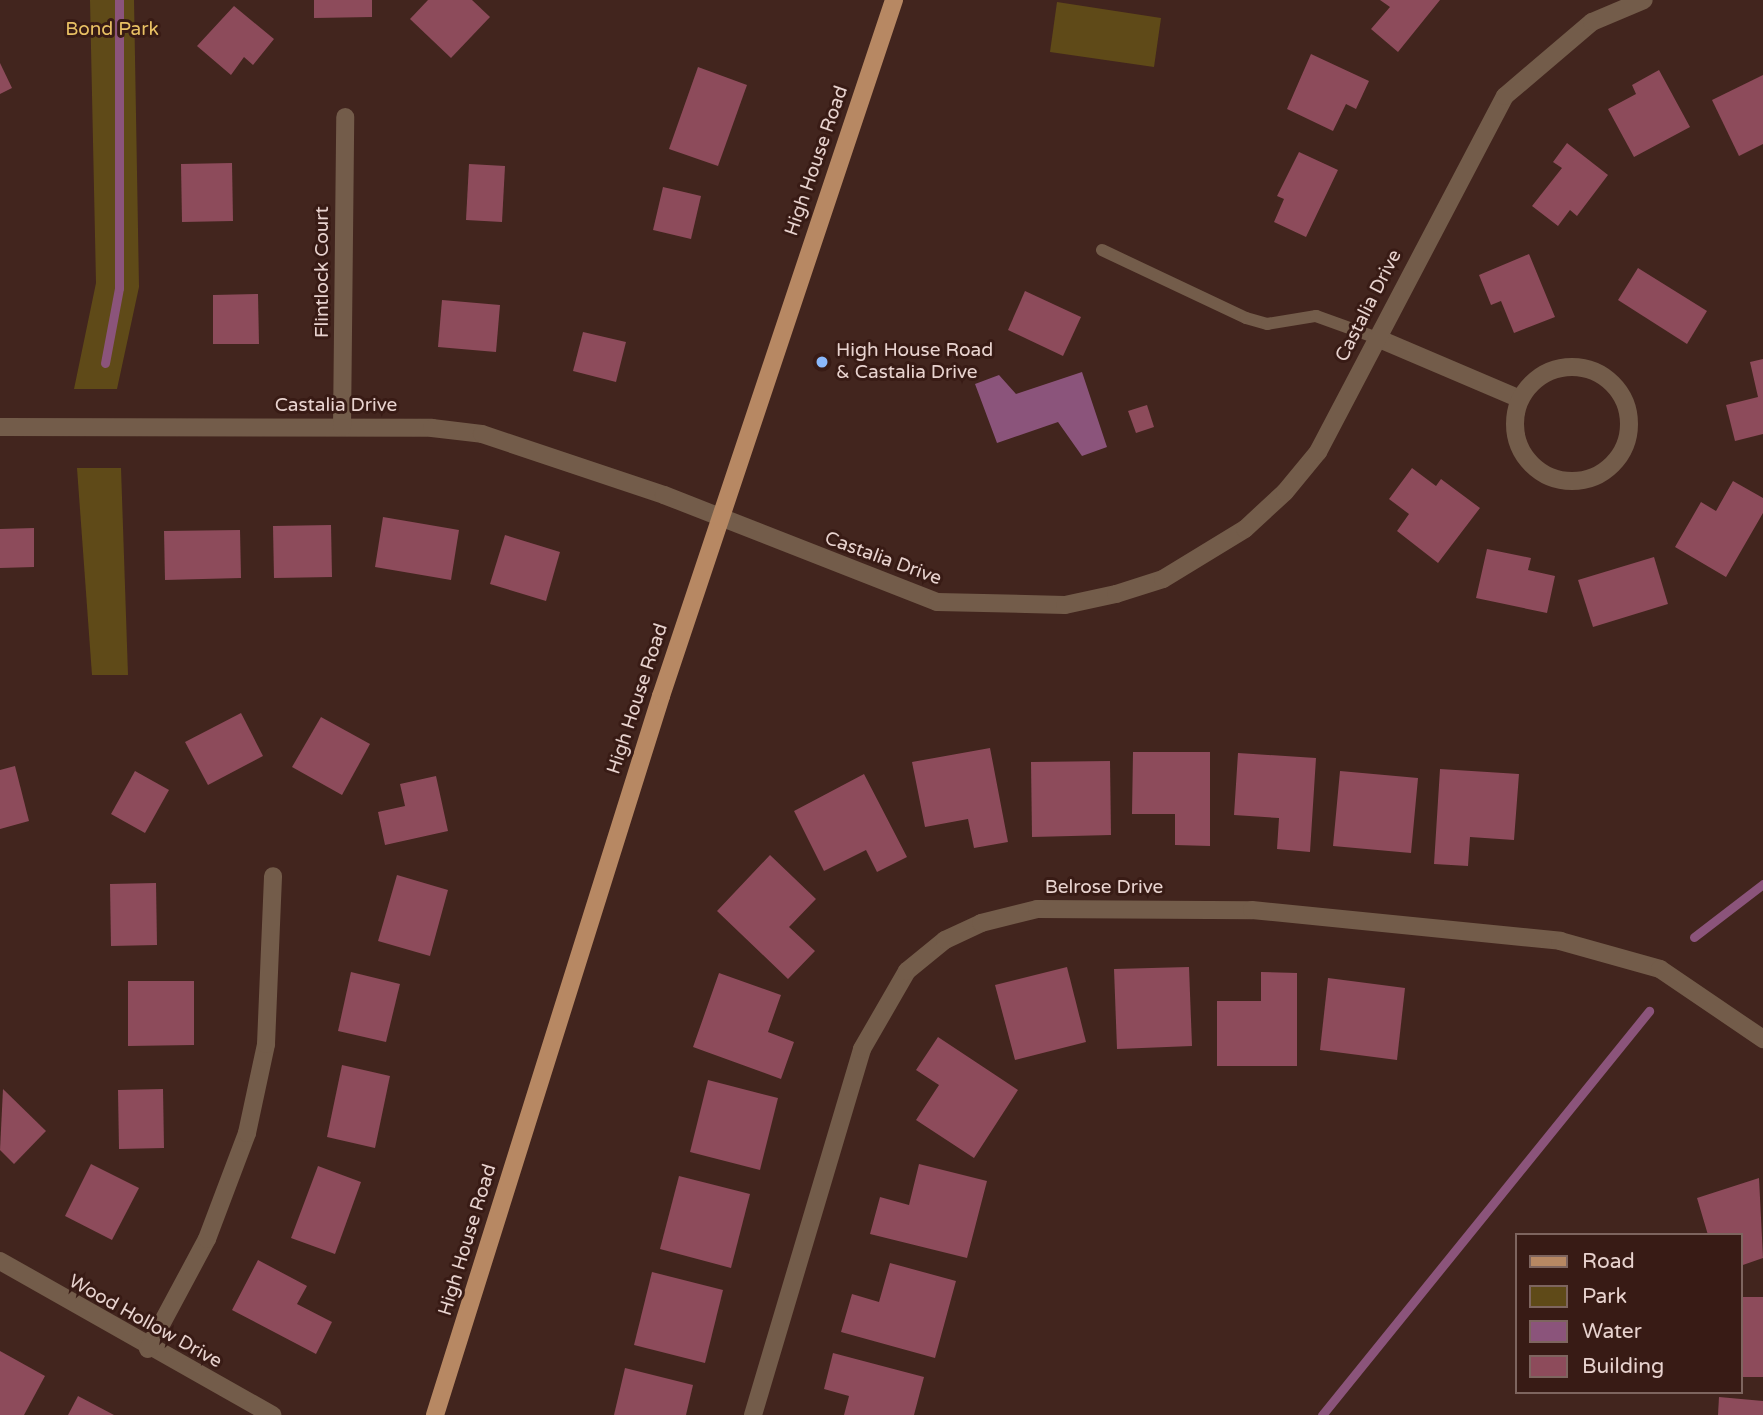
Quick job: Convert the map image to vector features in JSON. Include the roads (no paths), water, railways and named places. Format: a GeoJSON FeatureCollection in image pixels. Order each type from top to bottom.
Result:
{"type":"FeatureCollection","features":[{"type":"Feature","properties":{"kind":"main road","name":"High House Road"},"geometry":{"type":"LineString","coordinates":[[435,1415],[720,519],[894,0]]}},
{"type":"Feature","properties":{"kind":"street","name":"Castalia Drive"},"geometry":{"type":"LineString","coordinates":[[0,427],[342,427],[482,433],[531,446],[937,602],[1065,605],[1116,594],[1163,579],[1245,529],[1285,492],[1318,452],[1505,96],[1592,22],[1644,0]]}},
{"type":"Feature","properties":{"kind":"street","name":"Flintlock Court"},"geometry":{"type":"LineString","coordinates":[[342,427],[345,117]]}},
{"type":"Feature","properties":{"kind":"street"},"geometry":{"type":"LineString","coordinates":[[1377,338],[1520,399]]}},
{"type":"Feature","properties":{"kind":"street"},"geometry":{"type":"LineString","coordinates":[[1576,368],[1603,376],[1626,405],[1626,444],[1617,460],[1586,480],[1549,477],[1522,453],[1516,435],[1520,399],[1548,372],[1576,368]]}},
{"type":"Feature","properties":{"kind":"street"},"geometry":{"type":"LineString","coordinates":[[148,1349],[207,1239],[247,1133],[266,1044],[273,876]]}},
{"type":"Feature","properties":{"kind":"street","name":"Belrose Drive"},"geometry":{"type":"LineString","coordinates":[[752,1415],[862,1049],[907,971],[945,940],[981,923],[1037,909],[1252,910],[1560,941],[1660,970],[1763,1039]]}},
{"type":"Feature","properties":{"kind":"street","name":"Wood Hollow Drive"},"geometry":{"type":"LineString","coordinates":[[0,1261],[148,1349],[272,1415]]}},
{"type":"Feature","properties":{"kind":"lane"},"geometry":{"type":"LineString","coordinates":[[1102,250],[1246,318],[1267,324],[1316,316],[1377,338]]}},
{"type":"Feature","properties":{"kind":"water"},"geometry":{"type":"Polygon","coordinates":[[[1082,372],[1107,447],[1082,456],[1058,422],[997,443],[975,384],[999,375],[1016,394],[1082,372]]]}},
{"type":"Feature","properties":{"kind":"waterway"},"geometry":{"type":"LineString","coordinates":[[105,363],[119,288],[119,0]]}},
{"type":"Feature","properties":{"kind":"waterway"},"geometry":{"type":"LineString","coordinates":[[1694,937],[1763,884]]}},
{"type":"Feature","properties":{"kind":"waterway"},"geometry":{"type":"LineString","coordinates":[[1322,1415],[1649,1011]]}},
{"type":"Feature","properties":{"kind":"place","name":"High House Road & Castalia Drive"},"geometry":{"type":"Point","coordinates":[822,362]}},
{"type":"Feature","properties":{"kind":"park label","name":"Bond Park"},"geometry":{"type":"Point","coordinates":[112,30]}}]}
